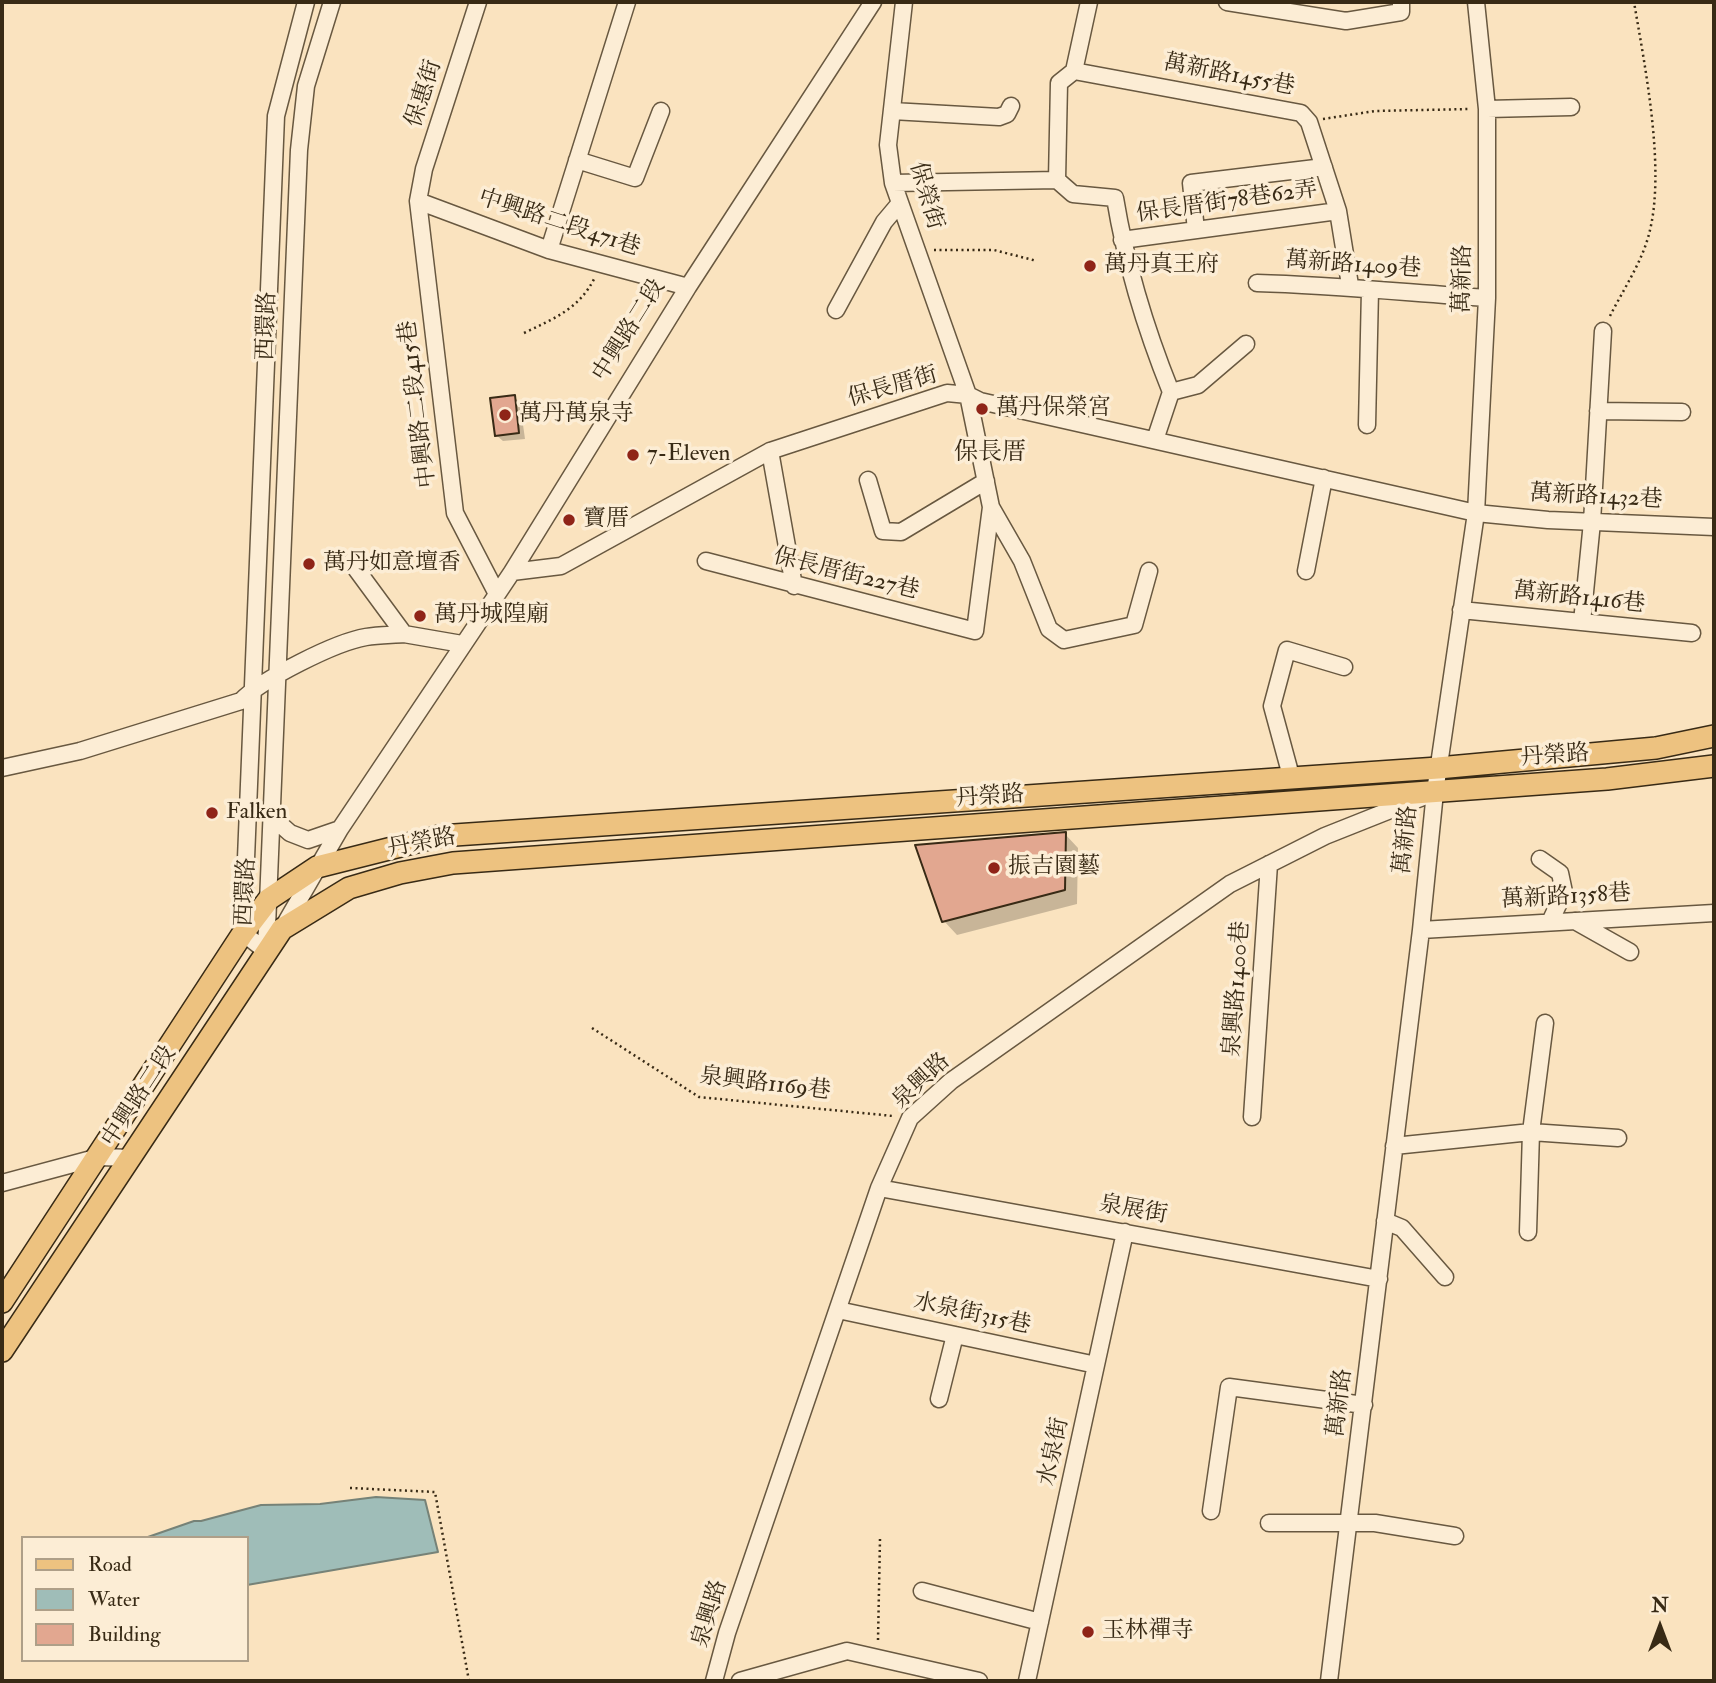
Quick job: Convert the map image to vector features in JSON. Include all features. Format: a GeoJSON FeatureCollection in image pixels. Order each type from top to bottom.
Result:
{"type":"FeatureCollection","features":[{"type":"Feature","properties":{"kind":"main road","name":"丹榮路"},"geometry":{"type":"LineString","coordinates":[[317,867],[440,836],[1438,768],[1656,748],[1714,736]]}},
{"type":"Feature","properties":{"kind":"main road","name":"丹榮路"},"geometry":{"type":"LineString","coordinates":[[282,929],[349,888],[400,873],[453,863],[1607,779],[1714,766]]}},
{"type":"Feature","properties":{"kind":"main road"},"geometry":{"type":"LineString","coordinates":[[852,810],[855,834]]}},
{"type":"Feature","properties":{"kind":"main road","name":"中興路二段"},"geometry":{"type":"LineString","coordinates":[[2,1302],[243,933],[269,900],[317,867]]}},
{"type":"Feature","properties":{"kind":"main road","name":"中興路二段"},"geometry":{"type":"LineString","coordinates":[[2,1351],[282,929]]}},
{"type":"Feature","properties":{"kind":"street","name":"西環路"},"geometry":{"type":"LineString","coordinates":[[266,951],[243,933],[276,116],[306,2]]}},
{"type":"Feature","properties":{"kind":"street","name":"西環路"},"geometry":{"type":"LineString","coordinates":[[266,951],[299,150],[306,86],[332,2]]}},
{"type":"Feature","properties":{"kind":"street","name":"保惠街"},"geometry":{"type":"LineString","coordinates":[[418,201],[424,169],[478,2]]}},
{"type":"Feature","properties":{"kind":"street"},"geometry":{"type":"LineString","coordinates":[[549,250],[627,2]]}},
{"type":"Feature","properties":{"kind":"street","name":"中興路二段"},"geometry":{"type":"LineString","coordinates":[[282,929],[340,829],[461,644],[512,572],[688,287],[873,2]]}},
{"type":"Feature","properties":{"kind":"street","name":"保榮街"},"geometry":{"type":"LineString","coordinates":[[904,2],[888,145],[893,183],[968,395],[991,506]]}},
{"type":"Feature","properties":{"kind":"street"},"geometry":{"type":"LineString","coordinates":[[1057,180],[1059,83],[1074,71],[1089,2]]}},
{"type":"Feature","properties":{"kind":"street"},"geometry":{"type":"LineString","coordinates":[[1227,2],[1346,21],[1401,12],[1401,2]]}},
{"type":"Feature","properties":{"kind":"street","name":"萬新路"},"geometry":{"type":"LineString","coordinates":[[1329,1681],[1421,930],[1438,768],[1476,513],[1487,298],[1487,109],[1476,2]]}},
{"type":"Feature","properties":{"kind":"street","name":"萬新路1455巷"},"geometry":{"type":"LineString","coordinates":[[1074,71],[1301,113],[1309,122]]}},
{"type":"Feature","properties":{"kind":"street"},"geometry":{"type":"LineString","coordinates":[[892,111],[999,117],[1007,114],[1011,106]]}},
{"type":"Feature","properties":{"kind":"street"},"geometry":{"type":"LineString","coordinates":[[1487,109],[1571,107]]}},
{"type":"Feature","properties":{"kind":"street"},"geometry":{"type":"LineString","coordinates":[[577,160],[635,178],[661,111]]}},
{"type":"Feature","properties":{"kind":"street"},"geometry":{"type":"LineString","coordinates":[[1309,122],[1338,211],[1350,285]]}},
{"type":"Feature","properties":{"kind":"street"},"geometry":{"type":"LineString","coordinates":[[1196,230],[1191,183],[1324,167]]}},
{"type":"Feature","properties":{"kind":"street"},"geometry":{"type":"LineString","coordinates":[[893,183],[1057,180],[1073,194],[1115,198],[1122,240],[1152,345],[1171,392],[1155,440]]}},
{"type":"Feature","properties":{"kind":"street","name":"中興路二段471巷"},"geometry":{"type":"LineString","coordinates":[[418,201],[549,250],[688,287]]}},
{"type":"Feature","properties":{"kind":"street","name":"中興路二段415巷"},"geometry":{"type":"LineString","coordinates":[[418,201],[455,513],[496,592]]}},
{"type":"Feature","properties":{"kind":"street"},"geometry":{"type":"LineString","coordinates":[[836,310],[884,222],[900,203]]}},
{"type":"Feature","properties":{"kind":"street","name":"保長厝街78巷62弄"},"geometry":{"type":"LineString","coordinates":[[1122,240],[1338,211]]}},
{"type":"Feature","properties":{"kind":"street","name":"萬新路1409巷"},"geometry":{"type":"LineString","coordinates":[[1257,283],[1350,285],[1370,290],[1487,298]]}},
{"type":"Feature","properties":{"kind":"street"},"geometry":{"type":"LineString","coordinates":[[1367,425],[1370,290]]}},
{"type":"Feature","properties":{"kind":"street"},"geometry":{"type":"LineString","coordinates":[[1582,622],[1592,522],[1603,331]]}},
{"type":"Feature","properties":{"kind":"street"},"geometry":{"type":"LineString","coordinates":[[1171,392],[1198,385],[1246,344]]}},
{"type":"Feature","properties":{"kind":"street","name":"保長厝街"},"geometry":{"type":"LineString","coordinates":[[512,572],[561,566],[770,451],[947,393],[968,395],[980,401],[1476,513]]}},
{"type":"Feature","properties":{"kind":"street"},"geometry":{"type":"LineString","coordinates":[[1598,411],[1682,412]]}},
{"type":"Feature","properties":{"kind":"street"},"geometry":{"type":"LineString","coordinates":[[770,451],[794,586]]}},
{"type":"Feature","properties":{"kind":"street"},"geometry":{"type":"LineString","coordinates":[[1306,571],[1324,478]]}},
{"type":"Feature","properties":{"kind":"street"},"geometry":{"type":"LineString","coordinates":[[868,480],[883,530],[901,532],[986,481]]}},
{"type":"Feature","properties":{"kind":"street"},"geometry":{"type":"LineString","coordinates":[[991,506],[1023,561],[1049,629],[1064,640],[1134,625],[1149,571]]}},
{"type":"Feature","properties":{"kind":"street","name":"保長厝街227巷"},"geometry":{"type":"LineString","coordinates":[[706,561],[975,631],[991,506]]}},
{"type":"Feature","properties":{"kind":"street","name":"萬新路1432巷"},"geometry":{"type":"LineString","coordinates":[[1476,513],[1592,522],[1714,527]]}},
{"type":"Feature","properties":{"kind":"street"},"geometry":{"type":"LineString","coordinates":[[351,562],[404,634]]}},
{"type":"Feature","properties":{"kind":"street","name":"萬新路1416巷"},"geometry":{"type":"LineString","coordinates":[[1461,610],[1692,633]]}},
{"type":"Feature","properties":{"kind":"street"},"geometry":{"type":"LineString","coordinates":[[2,768],[80,751],[241,701],[254,688],[277,674],[363,637],[404,634],[461,644]]}},
{"type":"Feature","properties":{"kind":"street"},"geometry":{"type":"LineString","coordinates":[[1291,776],[1272,706],[1287,650],[1344,667]]}},
{"type":"Feature","properties":{"kind":"street","name":"泉興路"},"geometry":{"type":"LineString","coordinates":[[715,1681],[727,1633],[879,1188],[910,1118],[951,1082],[1230,884],[1325,836],[1435,792]]}},
{"type":"Feature","properties":{"kind":"street"},"geometry":{"type":"LineString","coordinates":[[272,817],[290,833],[308,840],[340,829]]}},
{"type":"Feature","properties":{"kind":"street"},"geometry":{"type":"LineString","coordinates":[[1540,859],[1560,873],[1564,891],[1550,922]]}},
{"type":"Feature","properties":{"kind":"street","name":"泉興路1400巷"},"geometry":{"type":"LineString","coordinates":[[1252,1117],[1269,864]]}},
{"type":"Feature","properties":{"kind":"street","name":"萬新路1358巷"},"geometry":{"type":"LineString","coordinates":[[1421,930],[1714,912]]}},
{"type":"Feature","properties":{"kind":"street"},"geometry":{"type":"LineString","coordinates":[[1575,921],[1629,952]]}},
{"type":"Feature","properties":{"kind":"street"},"geometry":{"type":"LineString","coordinates":[[1528,1232],[1531,1132],[1545,1023]]}},
{"type":"Feature","properties":{"kind":"street"},"geometry":{"type":"LineString","coordinates":[[1394,1146],[1531,1132],[1618,1138]]}},
{"type":"Feature","properties":{"kind":"street"},"geometry":{"type":"LineString","coordinates":[[2,1183],[99,1157],[132,1158]]}},
{"type":"Feature","properties":{"kind":"street","name":"泉展街"},"geometry":{"type":"LineString","coordinates":[[879,1188],[1379,1279]]}},
{"type":"Feature","properties":{"kind":"street"},"geometry":{"type":"LineString","coordinates":[[1385,1222],[1402,1228],[1445,1276]]}},
{"type":"Feature","properties":{"kind":"street","name":"水泉街"},"geometry":{"type":"LineString","coordinates":[[1027,1681],[1125,1232]]}},
{"type":"Feature","properties":{"kind":"street","name":"水泉街315巷"},"geometry":{"type":"LineString","coordinates":[[838,1310],[1096,1365]]}},
{"type":"Feature","properties":{"kind":"street"},"geometry":{"type":"LineString","coordinates":[[939,1399],[955,1335]]}},
{"type":"Feature","properties":{"kind":"street"},"geometry":{"type":"LineString","coordinates":[[1211,1511],[1229,1387],[1364,1405]]}},
{"type":"Feature","properties":{"kind":"street"},"geometry":{"type":"LineString","coordinates":[[1269,1523],[1376,1523],[1455,1536]]}},
{"type":"Feature","properties":{"kind":"street"},"geometry":{"type":"LineString","coordinates":[[922,1591],[1040,1622]]}},
{"type":"Feature","properties":{"kind":"street"},"geometry":{"type":"LineString","coordinates":[[740,1681],[847,1651],[979,1681]]}},
{"type":"Feature","properties":{"kind":"path"},"geometry":{"type":"LineString","coordinates":[[1603,331],[1649,237],[1657,198],[1647,78],[1634,2]]}},
{"type":"Feature","properties":{"kind":"path","name":"萬新路1455巷"},"geometry":{"type":"LineString","coordinates":[[1309,122],[1376,111],[1487,109]]}},
{"type":"Feature","properties":{"kind":"path"},"geometry":{"type":"LineString","coordinates":[[917,250],[994,250],[1037,261]]}},
{"type":"Feature","properties":{"kind":"path"},"geometry":{"type":"LineString","coordinates":[[524,333],[565,314],[586,294],[601,264]]}},
{"type":"Feature","properties":{"kind":"path","name":"泉興路1169巷"},"geometry":{"type":"LineString","coordinates":[[592,1028],[699,1097],[910,1118]]}},
{"type":"Feature","properties":{"kind":"path"},"geometry":{"type":"LineString","coordinates":[[350,1488],[435,1492],[469,1681]]}},
{"type":"Feature","properties":{"kind":"path"},"geometry":{"type":"LineString","coordinates":[[877,1657],[880,1539]]}},
{"type":"Feature","properties":{"kind":"water"},"geometry":{"type":"Polygon","coordinates":[[[376,1497],[425,1500],[438,1552],[248,1585],[248,1536],[151,1536],[194,1521],[261,1505],[320,1504],[376,1497]]]}},
{"type":"Feature","properties":{"kind":"building","name":"萬丹萬泉寺"},"geometry":{"type":"Polygon","coordinates":[[[515,395],[519,433],[495,436],[490,398],[515,395]]]}},
{"type":"Feature","properties":{"kind":"building","name":"振吉園藝"},"geometry":{"type":"Polygon","coordinates":[[[1066,832],[1065,890],[942,922],[915,845],[1066,832]]]}},
{"type":"Feature","properties":{"kind":"place","name":"萬丹真王府"},"geometry":{"type":"Point","coordinates":[1090,266]}},
{"type":"Feature","properties":{"kind":"place","name":"萬丹保榮宮"},"geometry":{"type":"Point","coordinates":[982,409]}},
{"type":"Feature","properties":{"kind":"place","name":"萬丹萬泉寺"},"geometry":{"type":"Point","coordinates":[505,415]}},
{"type":"Feature","properties":{"kind":"place","name":"7-Eleven"},"geometry":{"type":"Point","coordinates":[633,455]}},
{"type":"Feature","properties":{"kind":"place","name":"寶厝"},"geometry":{"type":"Point","coordinates":[569,520]}},
{"type":"Feature","properties":{"kind":"place","name":"萬丹如意壇香"},"geometry":{"type":"Point","coordinates":[309,564]}},
{"type":"Feature","properties":{"kind":"place","name":"萬丹城隍廟"},"geometry":{"type":"Point","coordinates":[420,616]}},
{"type":"Feature","properties":{"kind":"place","name":"Falken"},"geometry":{"type":"Point","coordinates":[212,813]}},
{"type":"Feature","properties":{"kind":"place","name":"振吉園藝"},"geometry":{"type":"Point","coordinates":[994,868]}},
{"type":"Feature","properties":{"kind":"place","name":"玉林禪寺"},"geometry":{"type":"Point","coordinates":[1088,1632]}},
{"type":"Feature","properties":{"kind":"district","name":"保長厝"},"geometry":{"type":"Point","coordinates":[990,454]}}]}
